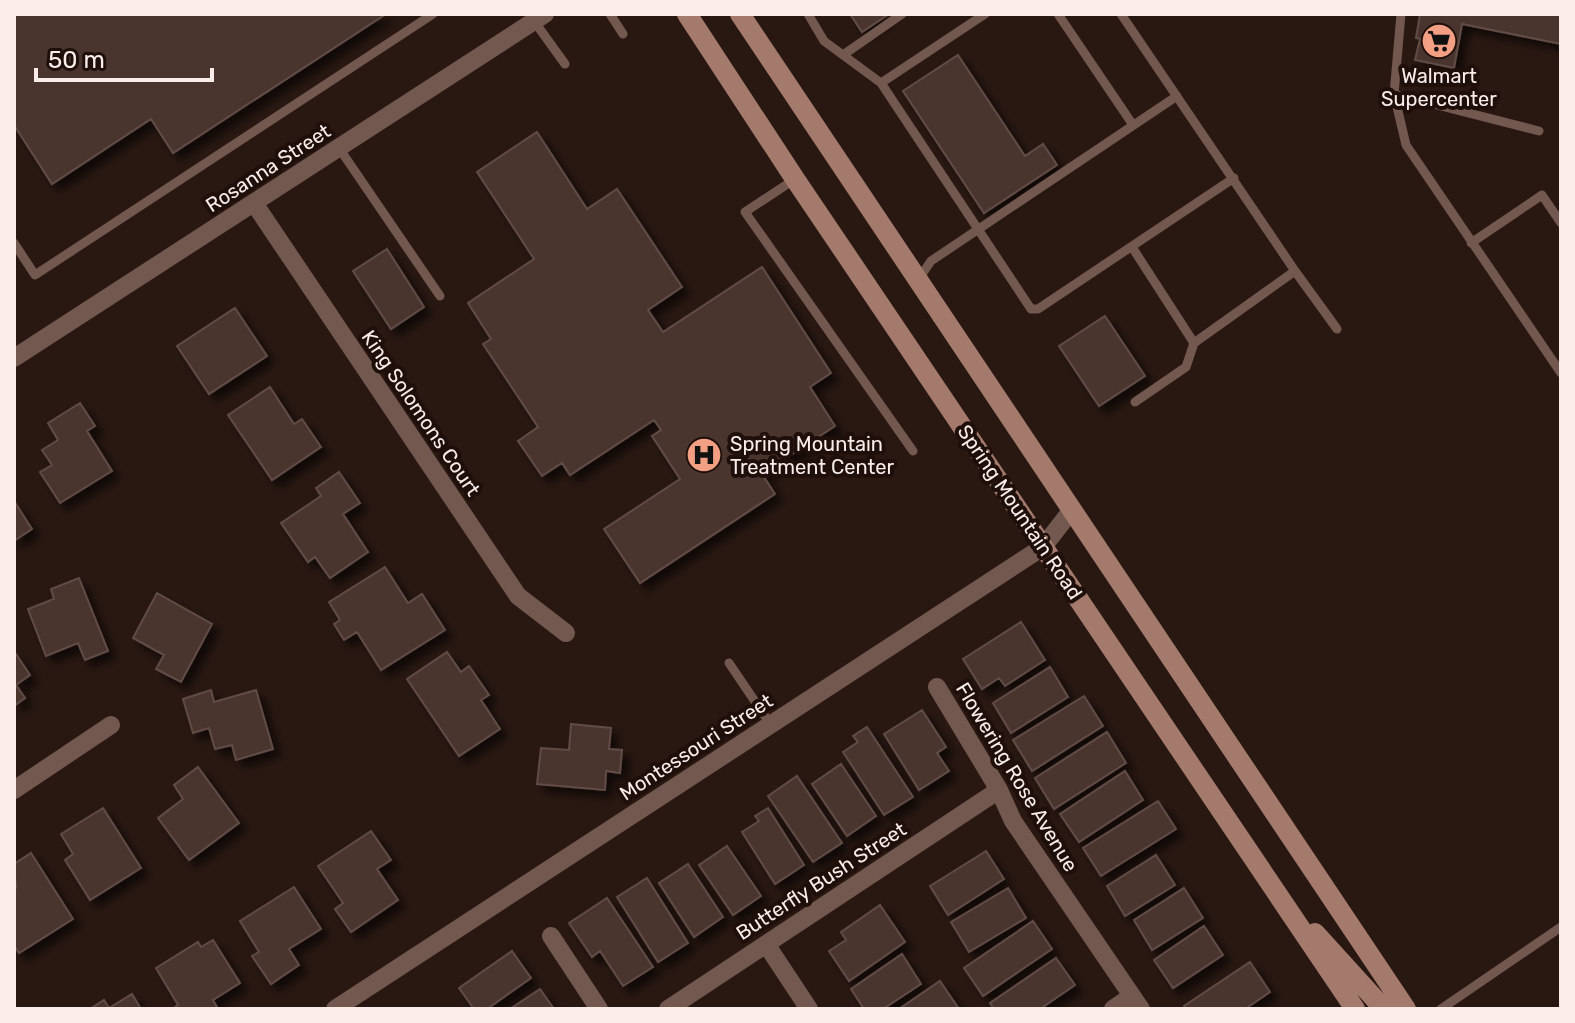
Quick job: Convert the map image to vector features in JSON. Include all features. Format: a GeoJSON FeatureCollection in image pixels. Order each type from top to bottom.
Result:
{"type":"FeatureCollection","features":[{"type":"Feature","properties":{"kind":"main road","name":"Spring Mountain Road"},"geometry":{"type":"LineString","coordinates":[[687,14],[1355,1009]]}},
{"type":"Feature","properties":{"kind":"main road"},"geometry":{"type":"LineString","coordinates":[[740,14],[1406,1009]]}},
{"type":"Feature","properties":{"kind":"main road"},"geometry":{"type":"LineString","coordinates":[[1269,883],[1384,1009]]}},
{"type":"Feature","properties":{"kind":"street","name":"Rosanna Street"},"geometry":{"type":"LineString","coordinates":[[14,358],[540,17]]}},
{"type":"Feature","properties":{"kind":"street","name":"King Solomons Court"},"geometry":{"type":"LineString","coordinates":[[254,203],[518,596],[566,633]]}},
{"type":"Feature","properties":{"kind":"street","name":"Montessouri Street"},"geometry":{"type":"LineString","coordinates":[[335,1009],[1043,547],[1071,511]]}},
{"type":"Feature","properties":{"kind":"street","name":"Flowering Rose Avenue"},"geometry":{"type":"LineString","coordinates":[[937,687],[999,790],[1013,821],[1136,1003]]}},
{"type":"Feature","properties":{"kind":"street"},"geometry":{"type":"LineString","coordinates":[[14,790],[111,725]]}},
{"type":"Feature","properties":{"kind":"street","name":"Butterfly Bush Street"},"geometry":{"type":"LineString","coordinates":[[668,1009],[999,790]]}},
{"type":"Feature","properties":{"kind":"street"},"geometry":{"type":"LineString","coordinates":[[551,936],[599,1009]]}},
{"type":"Feature","properties":{"kind":"street"},"geometry":{"type":"LineString","coordinates":[[766,944],[809,1009]]}},
{"type":"Feature","properties":{"kind":"street"},"geometry":{"type":"LineString","coordinates":[[1113,1009],[1136,1003]]}},
{"type":"Feature","properties":{"kind":"lane"},"geometry":{"type":"LineString","coordinates":[[14,243],[35,275],[433,14]]}},
{"type":"Feature","properties":{"kind":"lane"},"geometry":{"type":"LineString","coordinates":[[610,14],[623,34]]}},
{"type":"Feature","properties":{"kind":"lane"},"geometry":{"type":"LineString","coordinates":[[808,14],[824,41],[881,83],[1031,309],[1038,309],[1234,178]]}},
{"type":"Feature","properties":{"kind":"lane"},"geometry":{"type":"LineString","coordinates":[[843,55],[902,14]]}},
{"type":"Feature","properties":{"kind":"lane"},"geometry":{"type":"LineString","coordinates":[[881,83],[985,14]]}},
{"type":"Feature","properties":{"kind":"lane"},"geometry":{"type":"LineString","coordinates":[[1058,14],[1133,125]]}},
{"type":"Feature","properties":{"kind":"lane"},"geometry":{"type":"LineString","coordinates":[[1121,14],[1337,329]]}},
{"type":"Feature","properties":{"kind":"lane"},"geometry":{"type":"LineString","coordinates":[[1401,14],[1394,94],[1406,145],[1561,373]]}},
{"type":"Feature","properties":{"kind":"lane"},"geometry":{"type":"LineString","coordinates":[[540,17],[565,64]]}},
{"type":"Feature","properties":{"kind":"lane"},"geometry":{"type":"LineString","coordinates":[[1394,94],[1539,131]]}},
{"type":"Feature","properties":{"kind":"lane"},"geometry":{"type":"LineString","coordinates":[[918,280],[931,261],[1177,96]]}},
{"type":"Feature","properties":{"kind":"lane"},"geometry":{"type":"LineString","coordinates":[[339,148],[440,296]]}},
{"type":"Feature","properties":{"kind":"lane"},"geometry":{"type":"LineString","coordinates":[[795,179],[745,212],[913,451]]}},
{"type":"Feature","properties":{"kind":"lane"},"geometry":{"type":"LineString","coordinates":[[1471,243],[1542,195],[1561,223]]}},
{"type":"Feature","properties":{"kind":"lane"},"geometry":{"type":"LineString","coordinates":[[1132,247],[1194,343]]}},
{"type":"Feature","properties":{"kind":"lane"},"geometry":{"type":"LineString","coordinates":[[1135,402],[1186,367],[1194,343],[1295,271]]}},
{"type":"Feature","properties":{"kind":"lane"},"geometry":{"type":"LineString","coordinates":[[729,663],[771,725]]}},
{"type":"Feature","properties":{"kind":"lane"},"geometry":{"type":"LineString","coordinates":[[1441,1009],[1561,927]]}},
{"type":"Feature","properties":{"kind":"building"},"geometry":{"type":"Polygon","coordinates":[[[14,14],[386,14],[173,153],[151,119],[52,184],[14,125],[14,14]]]}},
{"type":"Feature","properties":{"kind":"building"},"geometry":{"type":"Polygon","coordinates":[[[850,14],[889,14],[862,32],[850,14]]]}},
{"type":"Feature","properties":{"kind":"building","name":"Walmart Supercenter"},"geometry":{"type":"Polygon","coordinates":[[[1420,14],[1561,14],[1561,44],[1462,24],[1454,68],[1415,60],[1420,39],[1416,38],[1420,14]]]}},
{"type":"Feature","properties":{"kind":"building"},"geometry":{"type":"Polygon","coordinates":[[[958,55],[1025,156],[1043,144],[1057,165],[984,213],[903,91],[958,55]]]}},
{"type":"Feature","properties":{"kind":"building"},"geometry":{"type":"Polygon","coordinates":[[[537,132],[587,209],[617,189],[682,287],[648,310],[663,332],[762,267],[831,373],[810,387],[835,426],[762,474],[775,494],[640,583],[604,529],[680,479],[652,436],[661,430],[654,420],[570,475],[562,463],[542,476],[518,441],[538,427],[483,344],[491,339],[468,303],[534,259],[477,172],[537,132]]]}},
{"type":"Feature","properties":{"kind":"building"},"geometry":{"type":"Polygon","coordinates":[[[387,249],[424,307],[391,329],[353,271],[387,249]]]}},
{"type":"Feature","properties":{"kind":"building"},"geometry":{"type":"Polygon","coordinates":[[[235,308],[267,356],[209,394],[177,346],[235,308]]]}},
{"type":"Feature","properties":{"kind":"building"},"geometry":{"type":"Polygon","coordinates":[[[1105,316],[1145,376],[1099,406],[1059,346],[1105,316]]]}},
{"type":"Feature","properties":{"kind":"building"},"geometry":{"type":"Polygon","coordinates":[[[270,387],[294,424],[302,419],[321,447],[272,480],[228,415],[270,387]]]}},
{"type":"Feature","properties":{"kind":"building"},"geometry":{"type":"Polygon","coordinates":[[[80,403],[95,426],[87,431],[112,471],[60,503],[40,472],[52,465],[42,450],[58,440],[48,423],[80,403]]]}},
{"type":"Feature","properties":{"kind":"building"},"geometry":{"type":"Polygon","coordinates":[[[339,472],[360,503],[343,514],[368,552],[330,578],[315,557],[308,562],[281,523],[321,496],[316,488],[339,472]]]}},
{"type":"Feature","properties":{"kind":"building"},"geometry":{"type":"Polygon","coordinates":[[[14,501],[32,529],[14,541],[14,501]]]}},
{"type":"Feature","properties":{"kind":"building"},"geometry":{"type":"Polygon","coordinates":[[[385,567],[408,603],[422,594],[445,630],[381,670],[357,632],[344,640],[334,624],[340,620],[329,602],[385,567]]]}},
{"type":"Feature","properties":{"kind":"building"},"geometry":{"type":"Polygon","coordinates":[[[79,578],[108,651],[85,660],[78,643],[46,656],[28,609],[54,599],[51,589],[79,578]]]}},
{"type":"Feature","properties":{"kind":"building"},"geometry":{"type":"Polygon","coordinates":[[[157,593],[212,624],[181,682],[156,669],[164,655],[133,638],[157,593]]]}},
{"type":"Feature","properties":{"kind":"building"},"geometry":{"type":"Polygon","coordinates":[[[1021,622],[1045,660],[1005,686],[999,678],[982,689],[963,659],[1021,622]]]}},
{"type":"Feature","properties":{"kind":"building"},"geometry":{"type":"Polygon","coordinates":[[[14,651],[30,675],[16,685],[25,698],[14,706],[14,651]]]}},
{"type":"Feature","properties":{"kind":"building"},"geometry":{"type":"Polygon","coordinates":[[[447,652],[461,672],[469,666],[489,695],[481,700],[500,729],[459,756],[407,679],[447,652]]]}},
{"type":"Feature","properties":{"kind":"building"},"geometry":{"type":"Polygon","coordinates":[[[1050,667],[1068,697],[1011,733],[993,703],[1050,667]]]}},
{"type":"Feature","properties":{"kind":"building"},"geometry":{"type":"Polygon","coordinates":[[[211,690],[214,702],[256,690],[273,749],[236,760],[232,745],[215,749],[209,728],[193,733],[183,699],[211,690]]]}},
{"type":"Feature","properties":{"kind":"building"},"geometry":{"type":"Polygon","coordinates":[[[1084,696],[1103,726],[1032,771],[1013,740],[1084,696]]]}},
{"type":"Feature","properties":{"kind":"building"},"geometry":{"type":"Polygon","coordinates":[[[922,710],[946,747],[937,753],[949,771],[919,790],[884,734],[922,710]]]}},
{"type":"Feature","properties":{"kind":"building"},"geometry":{"type":"Polygon","coordinates":[[[571,724],[611,728],[609,749],[622,750],[620,773],[606,771],[605,790],[537,784],[541,748],[569,750],[571,724]]]}},
{"type":"Feature","properties":{"kind":"building"},"geometry":{"type":"Polygon","coordinates":[[[867,727],[913,797],[884,815],[843,752],[858,742],[853,736],[867,727]]]}},
{"type":"Feature","properties":{"kind":"building"},"geometry":{"type":"Polygon","coordinates":[[[1107,732],[1126,763],[1054,809],[1035,778],[1107,732]]]}},
{"type":"Feature","properties":{"kind":"building"},"geometry":{"type":"Polygon","coordinates":[[[841,764],[876,816],[847,836],[812,784],[841,764]]]}},
{"type":"Feature","properties":{"kind":"building"},"geometry":{"type":"Polygon","coordinates":[[[198,767],[239,823],[189,860],[158,818],[183,799],[174,785],[198,767]]]}},
{"type":"Feature","properties":{"kind":"building"},"geometry":{"type":"Polygon","coordinates":[[[1125,771],[1143,800],[1079,842],[1060,814],[1125,771]]]}},
{"type":"Feature","properties":{"kind":"building"},"geometry":{"type":"Polygon","coordinates":[[[797,776],[842,843],[813,862],[768,796],[797,776]]]}},
{"type":"Feature","properties":{"kind":"building"},"geometry":{"type":"Polygon","coordinates":[[[1158,801],[1176,829],[1101,876],[1083,848],[1158,801]]]}},
{"type":"Feature","properties":{"kind":"building"},"geometry":{"type":"Polygon","coordinates":[[[103,808],[141,868],[90,900],[65,860],[73,854],[61,834],[103,808]]]}},
{"type":"Feature","properties":{"kind":"building"},"geometry":{"type":"Polygon","coordinates":[[[768,808],[804,865],[775,884],[742,832],[759,821],[755,816],[768,808]]]}},
{"type":"Feature","properties":{"kind":"building"},"geometry":{"type":"Polygon","coordinates":[[[371,831],[391,860],[377,869],[398,900],[351,932],[335,909],[343,903],[318,866],[371,831]]]}},
{"type":"Feature","properties":{"kind":"building"},"geometry":{"type":"Polygon","coordinates":[[[727,846],[761,896],[733,915],[699,865],[727,846]]]}},
{"type":"Feature","properties":{"kind":"building"},"geometry":{"type":"Polygon","coordinates":[[[986,851],[1004,879],[948,915],[930,886],[986,851]]]}},
{"type":"Feature","properties":{"kind":"building"},"geometry":{"type":"Polygon","coordinates":[[[31,853],[73,919],[19,953],[14,945],[14,864],[31,853]]]}},
{"type":"Feature","properties":{"kind":"building"},"geometry":{"type":"Polygon","coordinates":[[[1156,855],[1175,885],[1125,916],[1107,886],[1156,855]]]}},
{"type":"Feature","properties":{"kind":"building"},"geometry":{"type":"Polygon","coordinates":[[[688,864],[723,917],[694,937],[659,883],[688,864]]]}},
{"type":"Feature","properties":{"kind":"building"},"geometry":{"type":"Polygon","coordinates":[[[647,878],[688,943],[658,962],[617,897],[647,878]]]}},
{"type":"Feature","properties":{"kind":"building"},"geometry":{"type":"Polygon","coordinates":[[[294,887],[321,929],[289,949],[299,965],[271,984],[252,956],[259,952],[240,921],[294,887]]]}},
{"type":"Feature","properties":{"kind":"building"},"geometry":{"type":"Polygon","coordinates":[[[1008,888],[1026,918],[969,952],[951,922],[1008,888]]]}},
{"type":"Feature","properties":{"kind":"building"},"geometry":{"type":"Polygon","coordinates":[[[1184,888],[1203,918],[1152,950],[1134,920],[1184,888]]]}},
{"type":"Feature","properties":{"kind":"building"},"geometry":{"type":"Polygon","coordinates":[[[607,898],[653,967],[623,986],[600,951],[592,957],[569,923],[607,898]]]}},
{"type":"Feature","properties":{"kind":"building"},"geometry":{"type":"Polygon","coordinates":[[[880,905],[905,942],[849,981],[829,951],[846,940],[841,932],[880,905]]]}},
{"type":"Feature","properties":{"kind":"building"},"geometry":{"type":"Polygon","coordinates":[[[1033,921],[1052,949],[983,996],[964,968],[1033,921]]]}},
{"type":"Feature","properties":{"kind":"building"},"geometry":{"type":"Polygon","coordinates":[[[1204,926],[1223,955],[1173,988],[1154,960],[1204,926]]]}},
{"type":"Feature","properties":{"kind":"building"},"geometry":{"type":"Polygon","coordinates":[[[213,940],[240,983],[213,1000],[218,1009],[172,1009],[178,1005],[156,968],[198,942],[201,947],[213,940]]]}},
{"type":"Feature","properties":{"kind":"building"},"geometry":{"type":"Polygon","coordinates":[[[512,951],[531,978],[487,1009],[474,1009],[459,988],[512,951]]]}},
{"type":"Feature","properties":{"kind":"building"},"geometry":{"type":"Polygon","coordinates":[[[902,954],[921,984],[883,1009],[864,1009],[851,989],[902,954]]]}},
{"type":"Feature","properties":{"kind":"building"},"geometry":{"type":"Polygon","coordinates":[[[1056,958],[1075,985],[1040,1009],[994,1009],[990,1003],[1056,958]]]}},
{"type":"Feature","properties":{"kind":"building"},"geometry":{"type":"Polygon","coordinates":[[[1250,962],[1270,992],[1245,1009],[1186,1009],[1184,1006],[1250,962]]]}},
{"type":"Feature","properties":{"kind":"building"},"geometry":{"type":"Polygon","coordinates":[[[940,981],[959,1009],[899,1009],[940,981]]]}},
{"type":"Feature","properties":{"kind":"building"},"geometry":{"type":"Polygon","coordinates":[[[540,989],[554,1009],[510,1009],[540,989]]]}},
{"type":"Feature","properties":{"kind":"building"},"geometry":{"type":"Polygon","coordinates":[[[132,994],[141,1009],[90,1009],[104,1000],[109,1008],[132,994]]]}},
{"type":"Feature","properties":{"kind":"place","name":"Walmart Supercenter"},"geometry":{"type":"Point","coordinates":[1439,41]}},
{"type":"Feature","properties":{"kind":"place","name":"Spring Mountain Treatment Center"},"geometry":{"type":"Point","coordinates":[704,455]}}]}
